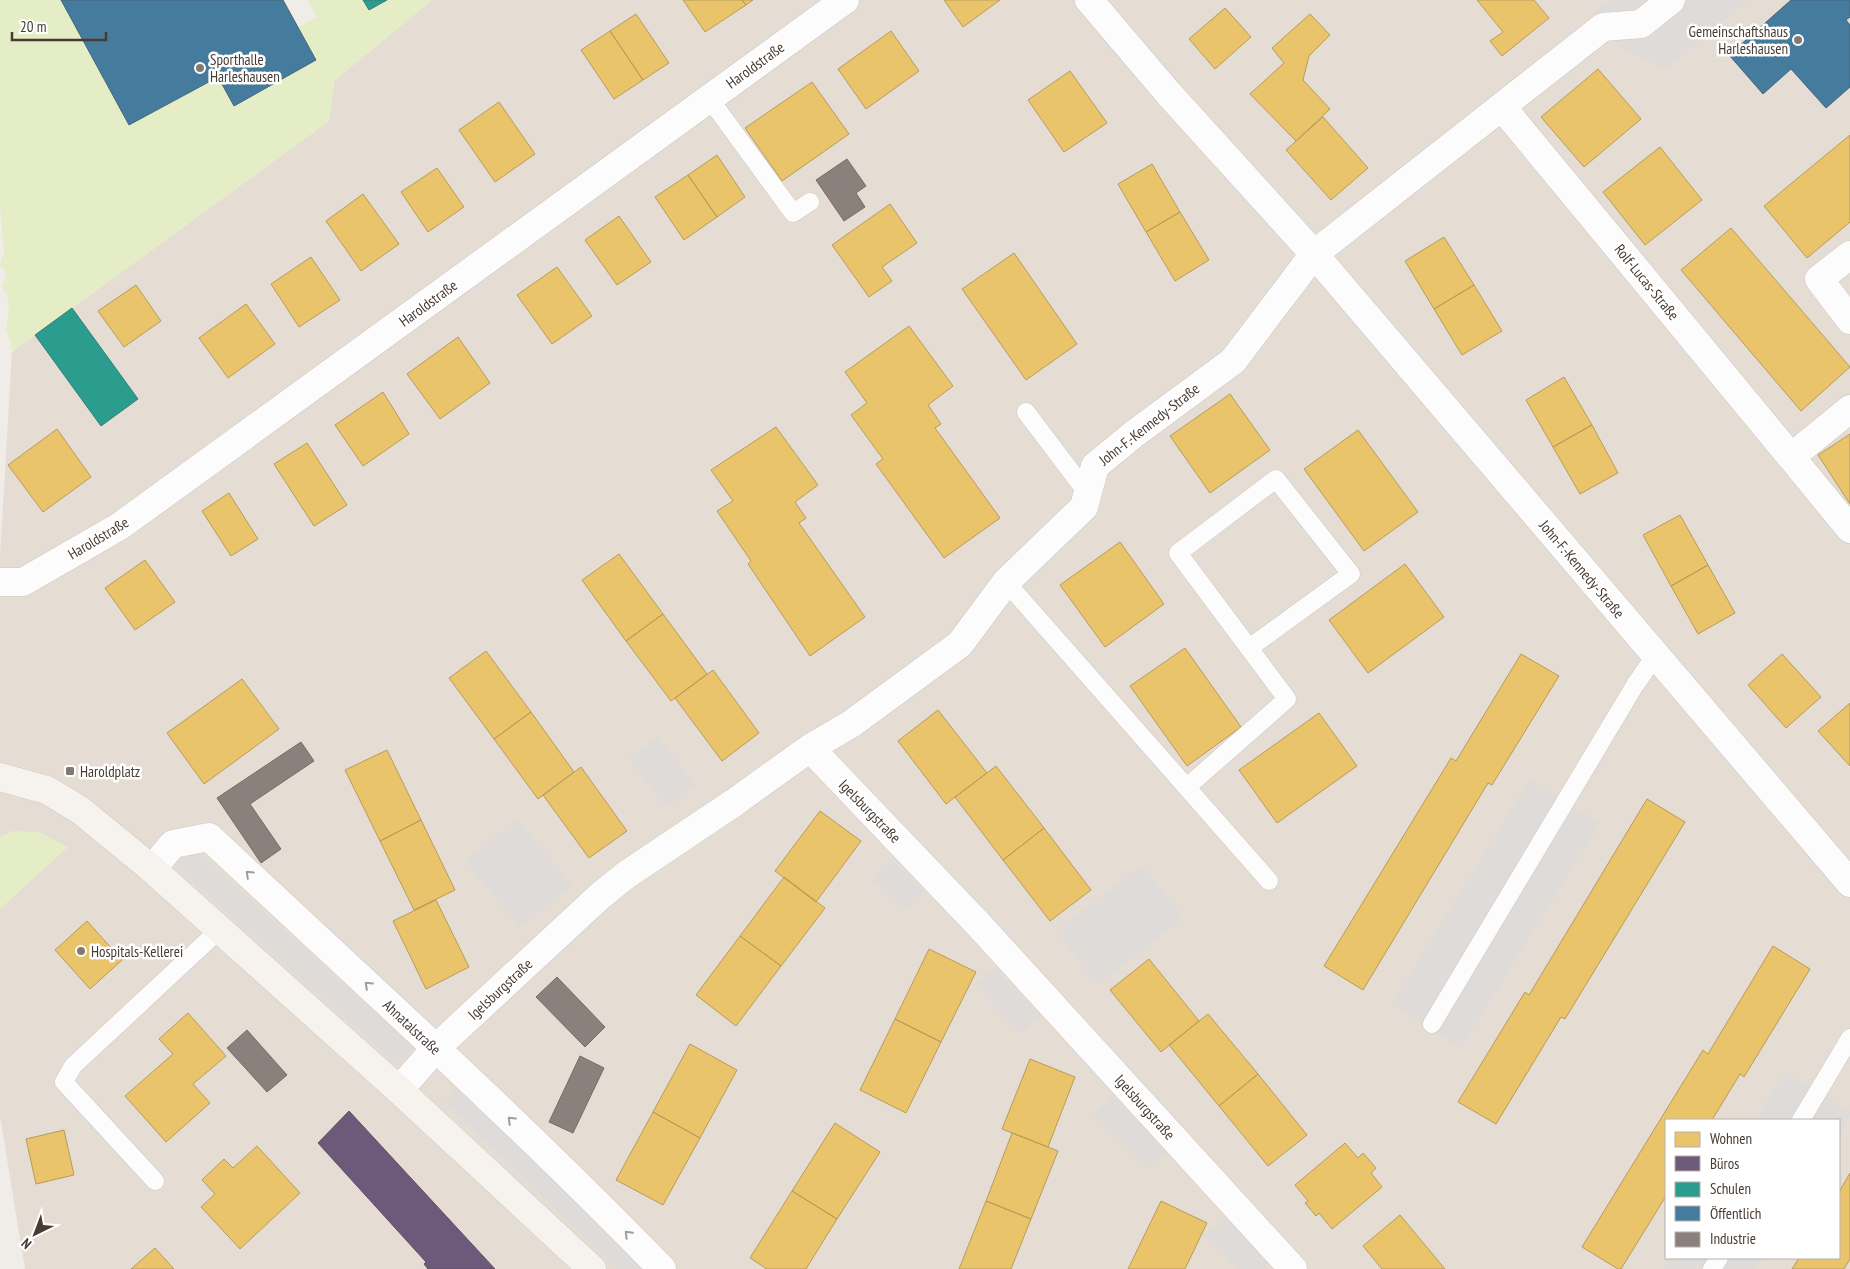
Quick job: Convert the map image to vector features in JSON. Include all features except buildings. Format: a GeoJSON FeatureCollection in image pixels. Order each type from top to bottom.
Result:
{"type":"FeatureCollection","features":[{"type":"Feature","properties":{"kind":"street","name":"Haroldstraße"},"geometry":{"type":"LineString","coordinates":[[0,582],[23,582],[120,526],[845,0]]}},
{"type":"Feature","properties":{"kind":"street","name":"John-F.-Kennedy-Straße"},"geometry":{"type":"LineString","coordinates":[[1089,0],[1169,94],[1314,254],[1850,883]]}},
{"type":"Feature","properties":{"kind":"street"},"geometry":{"type":"LineString","coordinates":[[1314,254],[1603,27],[1641,24],[1671,0]]}},
{"type":"Feature","properties":{"kind":"street","name":"Rolf-Lucas-Straße"},"geometry":{"type":"LineString","coordinates":[[1502,106],[1850,529]]}},
{"type":"Feature","properties":{"kind":"street","name":"John-F.-Kennedy-Straße"},"geometry":{"type":"LineString","coordinates":[[810,748],[851,724],[960,644],[1006,582],[1084,507],[1095,466],[1142,428],[1233,360],[1314,254]]}},
{"type":"Feature","properties":{"kind":"street"},"geometry":{"type":"LineString","coordinates":[[1850,255],[1819,279],[1850,320]]}},
{"type":"Feature","properties":{"kind":"street"},"geometry":{"type":"LineString","coordinates":[[1791,457],[1850,409]]}},
{"type":"Feature","properties":{"kind":"street","name":"Igelsburgstraße"},"geometry":{"type":"LineString","coordinates":[[399,1090],[436,1048],[606,890],[810,748],[978,924],[1293,1269]]}},
{"type":"Feature","properties":{"kind":"street"},"geometry":{"type":"LineString","coordinates":[[0,777],[47,790],[80,810],[152,869],[399,1090],[582,1266]]}},
{"type":"Feature","properties":{"kind":"street","name":"Ahnatalstraße"},"geometry":{"type":"LineString","coordinates":[[152,869],[173,844],[209,837],[436,1048],[594,1199],[662,1269]]}},
{"type":"Feature","properties":{"kind":"lane"},"geometry":{"type":"LineString","coordinates":[[709,98],[793,213],[810,202]]}},
{"type":"Feature","properties":{"kind":"lane"},"geometry":{"type":"LineString","coordinates":[[1026,412],[1088,494]]}},
{"type":"Feature","properties":{"kind":"lane"},"geometry":{"type":"LineString","coordinates":[[1186,787],[1287,699],[1248,648],[1178,553],[1276,479],[1351,574],[1248,648]]}},
{"type":"Feature","properties":{"kind":"lane"},"geometry":{"type":"LineString","coordinates":[[1006,582],[1269,881]]}},
{"type":"Feature","properties":{"kind":"lane"},"geometry":{"type":"LineString","coordinates":[[1432,1024],[1635,685],[1656,655]]}},
{"type":"Feature","properties":{"kind":"lane"},"geometry":{"type":"LineString","coordinates":[[155,1181],[64,1082],[73,1066],[219,930]]}},
{"type":"Feature","properties":{"kind":"lane"},"geometry":{"type":"LineString","coordinates":[[1802,1119],[1850,1038]]}},
{"type":"Feature","properties":{"kind":"shaded area"},"geometry":{"type":"Polygon","coordinates":[[[432,0],[1850,0],[1850,1269],[25,1269],[0,1116],[0,557],[12,352],[329,121],[334,81],[432,0]]]}},
{"type":"Feature","properties":{"kind":"shaded area"},"geometry":{"type":"Polygon","coordinates":[[[1609,0],[1749,0],[1666,69],[1619,47],[1593,13],[1609,0]]]}},
{"type":"Feature","properties":{"kind":"shaded area"},"geometry":{"type":"Polygon","coordinates":[[[658,737],[696,785],[667,808],[629,759],[658,737]]]}},
{"type":"Feature","properties":{"kind":"shaded area"},"geometry":{"type":"Polygon","coordinates":[[[1530,779],[1600,823],[1461,1048],[1391,1005],[1530,779]]]}},
{"type":"Feature","properties":{"kind":"shaded area"},"geometry":{"type":"Polygon","coordinates":[[[517,819],[572,885],[520,928],[465,861],[517,819]]]}},
{"type":"Feature","properties":{"kind":"shaded area"},"geometry":{"type":"Polygon","coordinates":[[[191,846],[414,1047],[398,1065],[174,865],[191,846]]]}},
{"type":"Feature","properties":{"kind":"shaded area"},"geometry":{"type":"Polygon","coordinates":[[[891,859],[925,892],[906,912],[872,879],[891,859]]]}},
{"type":"Feature","properties":{"kind":"shaded area"},"geometry":{"type":"Polygon","coordinates":[[[1142,865],[1184,918],[1098,985],[1056,931],[1142,865]]]}},
{"type":"Feature","properties":{"kind":"shaded area"},"geometry":{"type":"Polygon","coordinates":[[[994,967],[1040,1016],[1021,1034],[975,985],[994,967]]]}},
{"type":"Feature","properties":{"kind":"shaded area"},"geometry":{"type":"Polygon","coordinates":[[[1785,1072],[1850,1111],[1850,1117],[1840,1133],[1840,1119],[1756,1119],[1785,1072]]]}},
{"type":"Feature","properties":{"kind":"shaded area"},"geometry":{"type":"Polygon","coordinates":[[[458,1087],[646,1269],[617,1269],[445,1101],[458,1087]]]}},
{"type":"Feature","properties":{"kind":"shaded area"},"geometry":{"type":"Polygon","coordinates":[[[1112,1095],[1167,1150],[1148,1169],[1093,1115],[1112,1095]]]}},
{"type":"Feature","properties":{"kind":"shaded area"},"geometry":{"type":"Polygon","coordinates":[[[1226,1216],[1269,1264],[1264,1269],[1238,1269],[1206,1235],[1226,1216]]]}},
{"type":"Feature","properties":{"kind":"shaded area"},"geometry":{"type":"Polygon","coordinates":[[[1669,1259],[1762,1259],[1756,1269],[1663,1269],[1669,1259]]]}},
{"type":"Feature","properties":{"kind":"green space"},"geometry":{"type":"Polygon","coordinates":[[[0,0],[61,0],[130,125],[218,77],[234,105],[316,60],[298,27],[317,17],[308,0],[432,0],[334,81],[329,121],[12,352],[6,328],[9,311],[7,293],[3,290],[2,284],[6,279],[5,270],[0,266],[4,254],[0,206],[0,0]]]}},
{"type":"Feature","properties":{"kind":"green space"},"geometry":{"type":"Polygon","coordinates":[[[13,831],[39,832],[68,847],[0,909],[0,837],[13,831]]]}},
{"type":"Feature","properties":{"kind":"place","name":"Gemeinschaftshaus Harleshausen"},"geometry":{"type":"Point","coordinates":[1798,40]}},
{"type":"Feature","properties":{"kind":"place","name":"Sporthalle Harleshausen"},"geometry":{"type":"Point","coordinates":[200,68]}},
{"type":"Feature","properties":{"kind":"place","name":"Haroldplatz"},"geometry":{"type":"Point","coordinates":[70,771]}},
{"type":"Feature","properties":{"kind":"place","name":"Hospitals-Kellerei"},"geometry":{"type":"Point","coordinates":[81,951]}}]}
